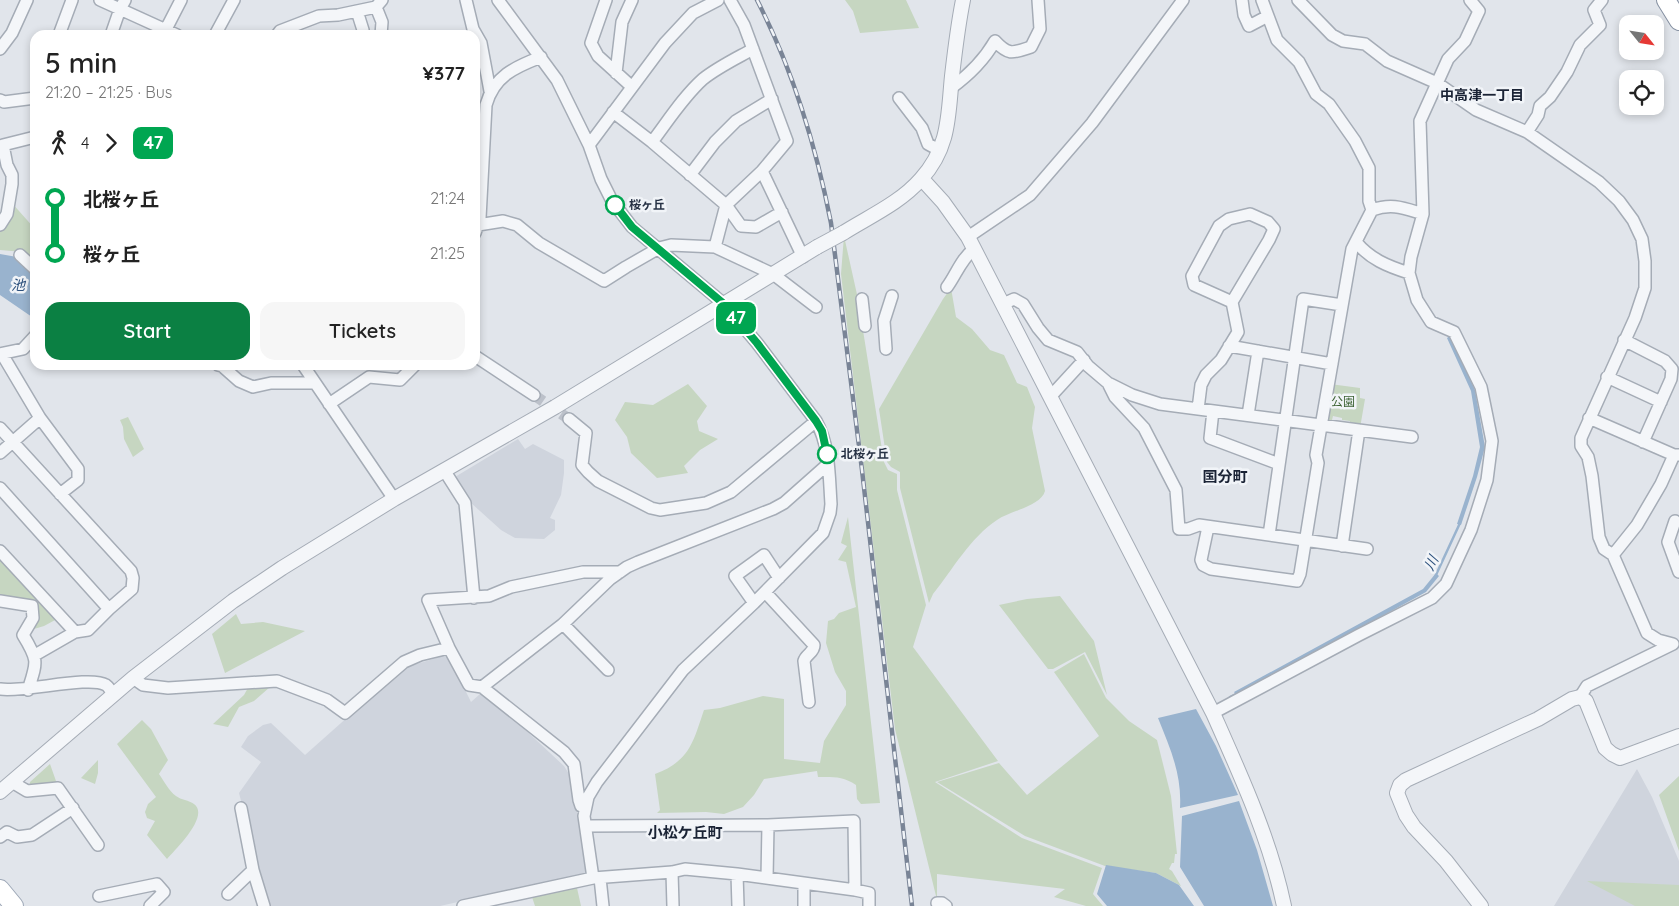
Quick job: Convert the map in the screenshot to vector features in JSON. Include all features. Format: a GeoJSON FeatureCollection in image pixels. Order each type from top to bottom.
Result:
{"type":"FeatureCollection","features":[{"type":"Feature","properties":{"kind":"main road"},"geometry":{"type":"LineString","coordinates":[[1666,0],[1679,21]]}},
{"type":"Feature","properties":{"kind":"main road"},"geometry":{"type":"LineString","coordinates":[[0,889],[14,906]]}},
{"type":"Feature","properties":{"kind":"street"},"geometry":{"type":"LineString","coordinates":[[0,49],[12,33],[27,0]]}},
{"type":"Feature","properties":{"kind":"street"},"geometry":{"type":"LineString","coordinates":[[61,30],[72,0]]}},
{"type":"Feature","properties":{"kind":"street"},"geometry":{"type":"LineString","coordinates":[[100,0],[123,4],[161,30]]}},
{"type":"Feature","properties":{"kind":"street"},"geometry":{"type":"LineString","coordinates":[[165,30],[181,0]]}},
{"type":"Feature","properties":{"kind":"street"},"geometry":{"type":"LineString","coordinates":[[218,30],[234,0]]}},
{"type":"Feature","properties":{"kind":"street"},"geometry":{"type":"LineString","coordinates":[[466,0],[474,30]]}},
{"type":"Feature","properties":{"kind":"street"},"geometry":{"type":"LineString","coordinates":[[498,0],[557,80],[589,146],[601,179],[612,201],[632,227],[724,304],[757,343],[822,431],[828,464],[832,504],[823,533],[678,676],[596,782],[588,797],[585,807],[586,826],[603,906]]}},
{"type":"Feature","properties":{"kind":"street"},"geometry":{"type":"LineString","coordinates":[[606,0],[591,43],[598,56],[631,86]]}},
{"type":"Feature","properties":{"kind":"street"},"geometry":{"type":"LineString","coordinates":[[616,73],[622,22],[632,0]]}},
{"type":"Feature","properties":{"kind":"street"},"geometry":{"type":"LineString","coordinates":[[589,146],[631,86],[665,43],[693,13],[718,0]]}},
{"type":"Feature","properties":{"kind":"street"},"geometry":{"type":"LineString","coordinates":[[715,247],[726,205],[762,172],[787,141],[744,25],[730,0]]}},
{"type":"Feature","properties":{"kind":"street"},"geometry":{"type":"LineString","coordinates":[[0,792],[133,678],[233,602],[282,568],[394,499],[555,407],[817,247],[883,210],[922,179],[939,150],[947,131],[957,32],[963,0]]}},
{"type":"Feature","properties":{"kind":"street"},"geometry":{"type":"LineString","coordinates":[[951,88],[964,79],[982,61],[995,41],[1004,50],[1014,52],[1031,47],[1040,29],[1038,0]]}},
{"type":"Feature","properties":{"kind":"street"},"geometry":{"type":"LineString","coordinates":[[946,288],[964,259],[971,243],[1030,195],[1092,123],[1183,0]]}},
{"type":"Feature","properties":{"kind":"street"},"geometry":{"type":"LineString","coordinates":[[1242,0],[1244,15],[1249,26],[1268,16]]}},
{"type":"Feature","properties":{"kind":"street"},"geometry":{"type":"LineString","coordinates":[[1208,526],[1201,560],[1203,565],[1211,569],[1297,581],[1300,574],[1318,463],[1316,455],[1352,249],[1372,210],[1369,201],[1369,168],[1355,141],[1329,104],[1316,94],[1299,62],[1277,40],[1262,0]]}},
{"type":"Feature","properties":{"kind":"street"},"geometry":{"type":"LineString","coordinates":[[1298,0],[1332,35],[1343,41],[1365,44],[1386,61],[1437,83],[1476,110],[1527,132],[1599,182],[1619,201],[1633,220],[1642,239],[1645,261],[1645,288],[1635,318],[1589,418],[1581,438],[1581,446],[1588,457],[1599,537],[1604,549],[1613,555],[1647,633],[1658,640],[1676,643]]}},
{"type":"Feature","properties":{"kind":"street"},"geometry":{"type":"LineString","coordinates":[[1213,713],[1432,598],[1446,584],[1471,530],[1487,480],[1492,441],[1481,387],[1454,332],[1431,322],[1417,300],[1409,273],[1411,258],[1423,214],[1420,121],[1448,59],[1465,40],[1479,11],[1470,0]]}},
{"type":"Feature","properties":{"kind":"street"},"geometry":{"type":"LineString","coordinates":[[1527,132],[1538,115],[1540,106],[1550,97],[1580,45],[1600,26],[1594,10],[1602,0]]}},
{"type":"Feature","properties":{"kind":"street"},"geometry":{"type":"LineString","coordinates":[[283,30],[319,16],[357,11],[379,3],[381,30]]}},
{"type":"Feature","properties":{"kind":"street"},"geometry":{"type":"LineString","coordinates":[[113,30],[123,4]]}},
{"type":"Feature","properties":{"kind":"street"},"geometry":{"type":"LineString","coordinates":[[357,11],[363,30]]}},
{"type":"Feature","properties":{"kind":"street"},"geometry":{"type":"LineString","coordinates":[[480,41],[490,91]]}},
{"type":"Feature","properties":{"kind":"street"},"geometry":{"type":"LineString","coordinates":[[652,142],[704,78],[753,49]]}},
{"type":"Feature","properties":{"kind":"street"},"geometry":{"type":"LineString","coordinates":[[480,218],[481,106],[490,91],[512,69],[541,57]]}},
{"type":"Feature","properties":{"kind":"street"},"geometry":{"type":"LineString","coordinates":[[899,98],[922,128],[928,144],[939,150]]}},
{"type":"Feature","properties":{"kind":"street"},"geometry":{"type":"LineString","coordinates":[[0,100],[4,102],[30,99]]}},
{"type":"Feature","properties":{"kind":"street"},"geometry":{"type":"LineString","coordinates":[[690,175],[715,142],[736,121],[772,99]]}},
{"type":"Feature","properties":{"kind":"street"},"geometry":{"type":"LineString","coordinates":[[613,112],[652,142],[726,205],[741,226],[756,227],[782,212]]}},
{"type":"Feature","properties":{"kind":"street"},"geometry":{"type":"LineString","coordinates":[[0,225],[7,214],[12,184],[12,175],[1,145],[30,139]]}},
{"type":"Feature","properties":{"kind":"street"},"geometry":{"type":"LineString","coordinates":[[762,172],[803,257]]}},
{"type":"Feature","properties":{"kind":"street"},"geometry":{"type":"LineString","coordinates":[[922,179],[942,202],[971,243],[1213,713],[1258,818],[1284,906]]}},
{"type":"Feature","properties":{"kind":"street"},"geometry":{"type":"LineString","coordinates":[[1372,210],[1384,206],[1401,207],[1423,214]]}},
{"type":"Feature","properties":{"kind":"street"},"geometry":{"type":"LineString","coordinates":[[1198,409],[1201,385],[1206,375],[1221,360],[1238,332],[1232,302],[1274,229],[1268,222],[1250,214],[1229,218],[1219,226],[1192,276],[1194,285],[1232,302]]}},
{"type":"Feature","properties":{"kind":"street"},"geometry":{"type":"LineString","coordinates":[[480,228],[503,221],[517,225],[540,243],[604,281],[659,248],[671,244],[715,247],[773,274],[816,307]]}},
{"type":"Feature","properties":{"kind":"street"},"geometry":{"type":"LineString","coordinates":[[1356,242],[1365,253],[1386,266],[1409,273]]}},
{"type":"Feature","properties":{"kind":"street"},"geometry":{"type":"LineString","coordinates":[[20,255],[30,264]]}},
{"type":"Feature","properties":{"kind":"street"},"geometry":{"type":"LineString","coordinates":[[886,349],[884,321],[892,296]]}},
{"type":"Feature","properties":{"kind":"street"},"geometry":{"type":"LineString","coordinates":[[1269,535],[1303,298],[1342,305]]}},
{"type":"Feature","properties":{"kind":"street"},"geometry":{"type":"LineString","coordinates":[[862,299],[865,326]]}},
{"type":"Feature","properties":{"kind":"street"},"geometry":{"type":"LineString","coordinates":[[1002,304],[1014,299],[1023,304],[1048,340],[1077,352],[1108,383],[1132,395],[1160,404],[1412,437]]}},
{"type":"Feature","properties":{"kind":"street"},"geometry":{"type":"LineString","coordinates":[[1624,340],[1665,361],[1672,369],[1671,378],[1643,442]]}},
{"type":"Feature","properties":{"kind":"street"},"geometry":{"type":"LineString","coordinates":[[30,341],[23,349],[1,354],[40,418],[78,469],[78,480],[60,494]]}},
{"type":"Feature","properties":{"kind":"street"},"geometry":{"type":"LineString","coordinates":[[1229,346],[1332,364]]}},
{"type":"Feature","properties":{"kind":"street"},"geometry":{"type":"LineString","coordinates":[[1248,415],[1258,351]]}},
{"type":"Feature","properties":{"kind":"street"},"geometry":{"type":"LineString","coordinates":[[480,359],[534,395]]}},
{"type":"Feature","properties":{"kind":"street"},"geometry":{"type":"LineString","coordinates":[[1050,397],[1084,360]]}},
{"type":"Feature","properties":{"kind":"street"},"geometry":{"type":"LineString","coordinates":[[227,370],[240,381],[253,387],[272,383],[314,383]]}},
{"type":"Feature","properties":{"kind":"street"},"geometry":{"type":"LineString","coordinates":[[306,370],[394,499]]}},
{"type":"Feature","properties":{"kind":"street"},"geometry":{"type":"LineString","coordinates":[[368,370],[369,377]]}},
{"type":"Feature","properties":{"kind":"street"},"geometry":{"type":"LineString","coordinates":[[329,404],[369,377],[400,380],[410,370]]}},
{"type":"Feature","properties":{"kind":"street"},"geometry":{"type":"LineString","coordinates":[[1607,377],[1661,402]]}},
{"type":"Feature","properties":{"kind":"street"},"geometry":{"type":"LineString","coordinates":[[1108,383],[1115,397],[1144,428],[1176,490],[1179,529],[1188,529],[1199,525],[1367,549]]}},
{"type":"Feature","properties":{"kind":"street"},"geometry":{"type":"LineString","coordinates":[[1214,411],[1210,438],[1279,464]]}},
{"type":"Feature","properties":{"kind":"street"},"geometry":{"type":"LineString","coordinates":[[0,453],[40,418]]}},
{"type":"Feature","properties":{"kind":"street"},"geometry":{"type":"LineString","coordinates":[[1589,418],[1676,455],[1638,524],[1613,555]]}},
{"type":"Feature","properties":{"kind":"street"},"geometry":{"type":"LineString","coordinates":[[569,419],[586,433],[582,465],[588,472],[598,481],[651,508],[660,510],[706,503],[731,492],[816,421]]}},
{"type":"Feature","properties":{"kind":"street"},"geometry":{"type":"LineString","coordinates":[[0,428],[131,571],[133,578],[132,589],[108,609],[88,630],[75,632],[35,655]]}},
{"type":"Feature","properties":{"kind":"street"},"geometry":{"type":"LineString","coordinates":[[1342,546],[1359,430]]}},
{"type":"Feature","properties":{"kind":"street"},"geometry":{"type":"LineString","coordinates":[[482,687],[563,624],[620,572],[638,562],[773,509],[784,503],[828,464]]}},
{"type":"Feature","properties":{"kind":"street"},"geometry":{"type":"LineString","coordinates":[[444,470],[465,504],[474,598]]}},
{"type":"Feature","properties":{"kind":"street"},"geometry":{"type":"LineString","coordinates":[[0,488],[108,609]]}},
{"type":"Feature","properties":{"kind":"street"},"geometry":{"type":"LineString","coordinates":[[1675,521],[1668,542],[1679,572]]}},
{"type":"Feature","properties":{"kind":"street"},"geometry":{"type":"LineString","coordinates":[[0,551],[75,632]]}},
{"type":"Feature","properties":{"kind":"street"},"geometry":{"type":"LineString","coordinates":[[754,603],[735,576],[764,555],[779,578]]}},
{"type":"Feature","properties":{"kind":"street"},"geometry":{"type":"LineString","coordinates":[[585,807],[581,806],[579,800],[574,764],[564,752],[482,687],[468,685],[448,648],[428,600],[488,596],[511,587],[584,572],[620,572]]}},
{"type":"Feature","properties":{"kind":"street"},"geometry":{"type":"LineString","coordinates":[[765,592],[814,645],[812,652],[804,661],[809,702]]}},
{"type":"Feature","properties":{"kind":"street"},"geometry":{"type":"LineString","coordinates":[[0,601],[32,606],[33,618],[23,635],[35,655],[34,669],[28,690]]}},
{"type":"Feature","properties":{"kind":"street"},"geometry":{"type":"LineString","coordinates":[[563,624],[608,670]]}},
{"type":"Feature","properties":{"kind":"street"},"geometry":{"type":"LineString","coordinates":[[1481,906],[1446,862],[1414,827],[1406,815],[1397,793],[1400,785],[1431,768],[1538,718],[1572,699],[1580,697],[1586,686],[1676,643]]}},
{"type":"Feature","properties":{"kind":"street"},"geometry":{"type":"LineString","coordinates":[[133,678],[142,685],[168,688],[277,681],[327,700],[345,713],[404,662],[420,655],[448,648]]}},
{"type":"Feature","properties":{"kind":"street"},"geometry":{"type":"LineString","coordinates":[[0,689],[28,690],[51,685],[91,683],[105,685],[114,694]]}},
{"type":"Feature","properties":{"kind":"street"},"geometry":{"type":"LineString","coordinates":[[1580,697],[1586,701],[1605,748],[1620,758],[1679,736]]}},
{"type":"Feature","properties":{"kind":"street"},"geometry":{"type":"LineString","coordinates":[[12,782],[27,791],[58,788],[98,845]]}},
{"type":"Feature","properties":{"kind":"street"},"geometry":{"type":"LineString","coordinates":[[0,837],[7,832],[17,837],[32,835],[73,808]]}},
{"type":"Feature","properties":{"kind":"street"},"geometry":{"type":"LineString","coordinates":[[241,808],[254,870],[264,906]]}},
{"type":"Feature","properties":{"kind":"street"},"geometry":{"type":"LineString","coordinates":[[586,826],[768,825],[854,821],[855,890]]}},
{"type":"Feature","properties":{"kind":"street"},"geometry":{"type":"LineString","coordinates":[[767,878],[768,825]]}},
{"type":"Feature","properties":{"kind":"street"},"geometry":{"type":"LineString","coordinates":[[463,906],[596,878],[672,872],[685,869],[855,890],[869,893],[869,906]]}},
{"type":"Feature","properties":{"kind":"street"},"geometry":{"type":"LineString","coordinates":[[228,894],[254,870]]}},
{"type":"Feature","properties":{"kind":"street"},"geometry":{"type":"LineString","coordinates":[[672,872],[673,906]]}},
{"type":"Feature","properties":{"kind":"street"},"geometry":{"type":"LineString","coordinates":[[737,874],[738,906]]}},
{"type":"Feature","properties":{"kind":"street"},"geometry":{"type":"LineString","coordinates":[[98,896],[158,884],[164,892],[150,906]]}},
{"type":"Feature","properties":{"kind":"street"},"geometry":{"type":"LineString","coordinates":[[804,884],[804,906]]}},
{"type":"Feature","properties":{"kind":"shaded area"},"geometry":{"type":"Polygon","coordinates":[[[518,439],[525,449],[533,444],[564,460],[561,495],[550,518],[555,520],[555,530],[544,539],[515,538],[501,530],[470,502],[455,477],[518,439]]]}},
{"type":"Feature","properties":{"kind":"shaded area"},"geometry":{"type":"Polygon","coordinates":[[[443,656],[450,659],[471,702],[480,694],[484,693],[490,697],[564,766],[571,777],[578,818],[581,822],[586,873],[440,906],[268,906],[239,793],[261,762],[241,747],[248,736],[263,725],[271,723],[305,755],[395,675],[410,666],[443,656]]]}},
{"type":"Feature","properties":{"kind":"shaded area"},"geometry":{"type":"Polygon","coordinates":[[[1637,769],[1652,797],[1679,861],[1679,906],[1554,906],[1637,769]]]}},
{"type":"Feature","properties":{"kind":"green space"},"geometry":{"type":"Polygon","coordinates":[[[845,0],[906,0],[919,28],[860,33],[853,11],[845,0]]]}},
{"type":"Feature","properties":{"kind":"green space"},"geometry":{"type":"Polygon","coordinates":[[[11,202],[30,223],[30,259],[23,252],[0,250],[0,231],[9,216],[11,202]]]}},
{"type":"Feature","properties":{"kind":"green space"},"geometry":{"type":"Polygon","coordinates":[[[844,236],[858,299],[884,462],[888,470],[897,474],[897,490],[926,605],[913,647],[998,761],[935,782],[1022,838],[1102,868],[1093,894],[1103,906],[1086,906],[1054,897],[1065,889],[937,874],[937,900],[895,729],[841,274],[844,236]]]}},
{"type":"Feature","properties":{"kind":"green space"},"geometry":{"type":"Polygon","coordinates":[[[951,288],[956,317],[972,329],[990,350],[1004,355],[1017,383],[1027,387],[1035,407],[1032,428],[1045,491],[1038,501],[997,520],[987,527],[962,554],[933,594],[929,603],[900,488],[900,472],[891,467],[887,462],[879,409],[951,288]]]}},
{"type":"Feature","properties":{"kind":"green space"},"geometry":{"type":"Polygon","coordinates":[[[688,384],[707,406],[697,421],[699,431],[718,439],[700,450],[684,466],[688,473],[657,478],[631,453],[627,437],[615,420],[625,402],[653,405],[688,384]]]}},
{"type":"Feature","properties":{"kind":"green space","name":"公園"},"geometry":{"type":"Polygon","coordinates":[[[1330,384],[1360,388],[1360,398],[1365,399],[1360,428],[1349,427],[1350,421],[1333,416],[1331,424],[1326,423],[1330,384]]]}},
{"type":"Feature","properties":{"kind":"green space"},"geometry":{"type":"Polygon","coordinates":[[[128,417],[144,449],[133,457],[124,439],[120,420],[128,417]]]}},
{"type":"Feature","properties":{"kind":"green space"},"geometry":{"type":"Polygon","coordinates":[[[848,517],[880,803],[861,804],[857,799],[856,785],[833,777],[818,777],[817,771],[764,779],[754,795],[743,807],[724,814],[706,812],[657,813],[660,810],[655,774],[667,769],[683,756],[693,741],[704,710],[720,708],[763,696],[784,699],[784,759],[820,763],[824,741],[846,705],[846,691],[835,672],[826,643],[828,621],[834,619],[839,613],[856,607],[846,562],[838,560],[847,546],[841,543],[848,517]]]}},
{"type":"Feature","properties":{"kind":"green space"},"geometry":{"type":"Polygon","coordinates":[[[0,557],[57,619],[34,629],[35,615],[0,598],[0,557]]]}},
{"type":"Feature","properties":{"kind":"green space"},"geometry":{"type":"Polygon","coordinates":[[[1060,596],[1094,641],[1107,695],[1085,652],[1053,669],[1048,669],[999,605],[1027,599],[1060,596]]]}},
{"type":"Feature","properties":{"kind":"green space"},"geometry":{"type":"Polygon","coordinates":[[[236,614],[241,624],[263,622],[305,631],[225,673],[212,634],[236,614]]]}},
{"type":"Feature","properties":{"kind":"green space"},"geometry":{"type":"Polygon","coordinates":[[[1084,654],[1106,698],[1129,721],[1157,740],[1171,796],[1177,854],[1175,854],[1174,863],[1172,863],[1169,869],[1181,886],[1156,873],[1105,866],[1025,836],[937,782],[999,763],[1027,795],[1099,736],[1054,672],[1084,654]]]}},
{"type":"Feature","properties":{"kind":"green space"},"geometry":{"type":"Polygon","coordinates":[[[249,686],[270,687],[254,701],[239,707],[228,727],[213,724],[244,695],[249,686]]]}},
{"type":"Feature","properties":{"kind":"green space"},"geometry":{"type":"Polygon","coordinates":[[[142,720],[151,729],[168,760],[159,774],[173,794],[194,804],[198,809],[195,824],[167,859],[147,835],[155,821],[147,818],[145,812],[148,804],[156,797],[117,744],[142,720]]]}},
{"type":"Feature","properties":{"kind":"green space"},"geometry":{"type":"Polygon","coordinates":[[[98,760],[98,773],[95,784],[81,778],[98,760]]]}},
{"type":"Feature","properties":{"kind":"green space"},"geometry":{"type":"Polygon","coordinates":[[[50,764],[56,781],[63,783],[29,788],[30,782],[50,764]]]}},
{"type":"Feature","properties":{"kind":"green space"},"geometry":{"type":"Polygon","coordinates":[[[1679,776],[1679,851],[1659,795],[1679,776]]]}},
{"type":"Feature","properties":{"kind":"green space"},"geometry":{"type":"Polygon","coordinates":[[[1587,881],[1679,885],[1679,906],[1635,906],[1587,881]]]}},
{"type":"Feature","properties":{"kind":"green space"},"geometry":{"type":"Polygon","coordinates":[[[577,888],[581,906],[535,906],[532,897],[577,888]]]}},
{"type":"Feature","properties":{"kind":"water","name":"池"},"geometry":{"type":"Polygon","coordinates":[[[0,254],[17,257],[30,269],[30,316],[0,295],[0,254]]]}},
{"type":"Feature","properties":{"kind":"water"},"geometry":{"type":"Polygon","coordinates":[[[1451,335],[1475,390],[1485,447],[1461,525],[1457,524],[1473,476],[1480,447],[1471,391],[1447,338],[1451,335]]]}},
{"type":"Feature","properties":{"kind":"water"},"geometry":{"type":"Polygon","coordinates":[[[1436,573],[1439,576],[1426,592],[1237,696],[1234,692],[1423,589],[1436,573]]]}},
{"type":"Feature","properties":{"kind":"water"},"geometry":{"type":"Polygon","coordinates":[[[1196,709],[1216,746],[1238,795],[1180,808],[1177,772],[1158,718],[1196,709]]]}},
{"type":"Feature","properties":{"kind":"water"},"geometry":{"type":"Polygon","coordinates":[[[1239,801],[1257,850],[1273,906],[1204,906],[1180,867],[1182,816],[1239,801]]]}},
{"type":"Feature","properties":{"kind":"water"},"geometry":{"type":"Polygon","coordinates":[[[1106,865],[1156,873],[1179,885],[1194,906],[1107,906],[1097,894],[1106,865]]]}},
{"type":"Feature","properties":{"kind":"waterway","name":"川"},"geometry":{"type":"LineString","coordinates":[[1435,577],[1460,523]]}},
{"type":"Feature","properties":{"kind":"waterway","name":"川"},"geometry":{"type":"LineString","coordinates":[[1230,697],[1238,693]]}},
{"type":"Feature","properties":{"kind":"tunnel"},"geometry":{"type":"LineString","coordinates":[[534,395],[569,419]]}},
{"type":"Feature","properties":{"kind":"railway"},"geometry":{"type":"LineString","coordinates":[[757,0],[782,54],[802,109],[831,223],[862,470],[912,906]]}},
{"type":"Feature","properties":{"kind":"bus line","name":"47"},"geometry":{"type":"LineString","coordinates":[[615,205],[632,227],[724,304],[757,343],[816,421],[822,431],[827,454]]}},
{"type":"Feature","properties":{"kind":"place","name":"桜ヶ丘"},"geometry":{"type":"Point","coordinates":[615,205]}},
{"type":"Feature","properties":{"kind":"place","name":"北桜ヶ丘"},"geometry":{"type":"Point","coordinates":[827,454]}},
{"type":"Feature","properties":{"kind":"district","name":"中高津一丁目"},"geometry":{"type":"Point","coordinates":[1482,95]}},
{"type":"Feature","properties":{"kind":"district","name":"国分町"},"geometry":{"type":"Point","coordinates":[1225,477]}},
{"type":"Feature","properties":{"kind":"district","name":"小松ケ丘町"},"geometry":{"type":"Point","coordinates":[685,833]}}]}
